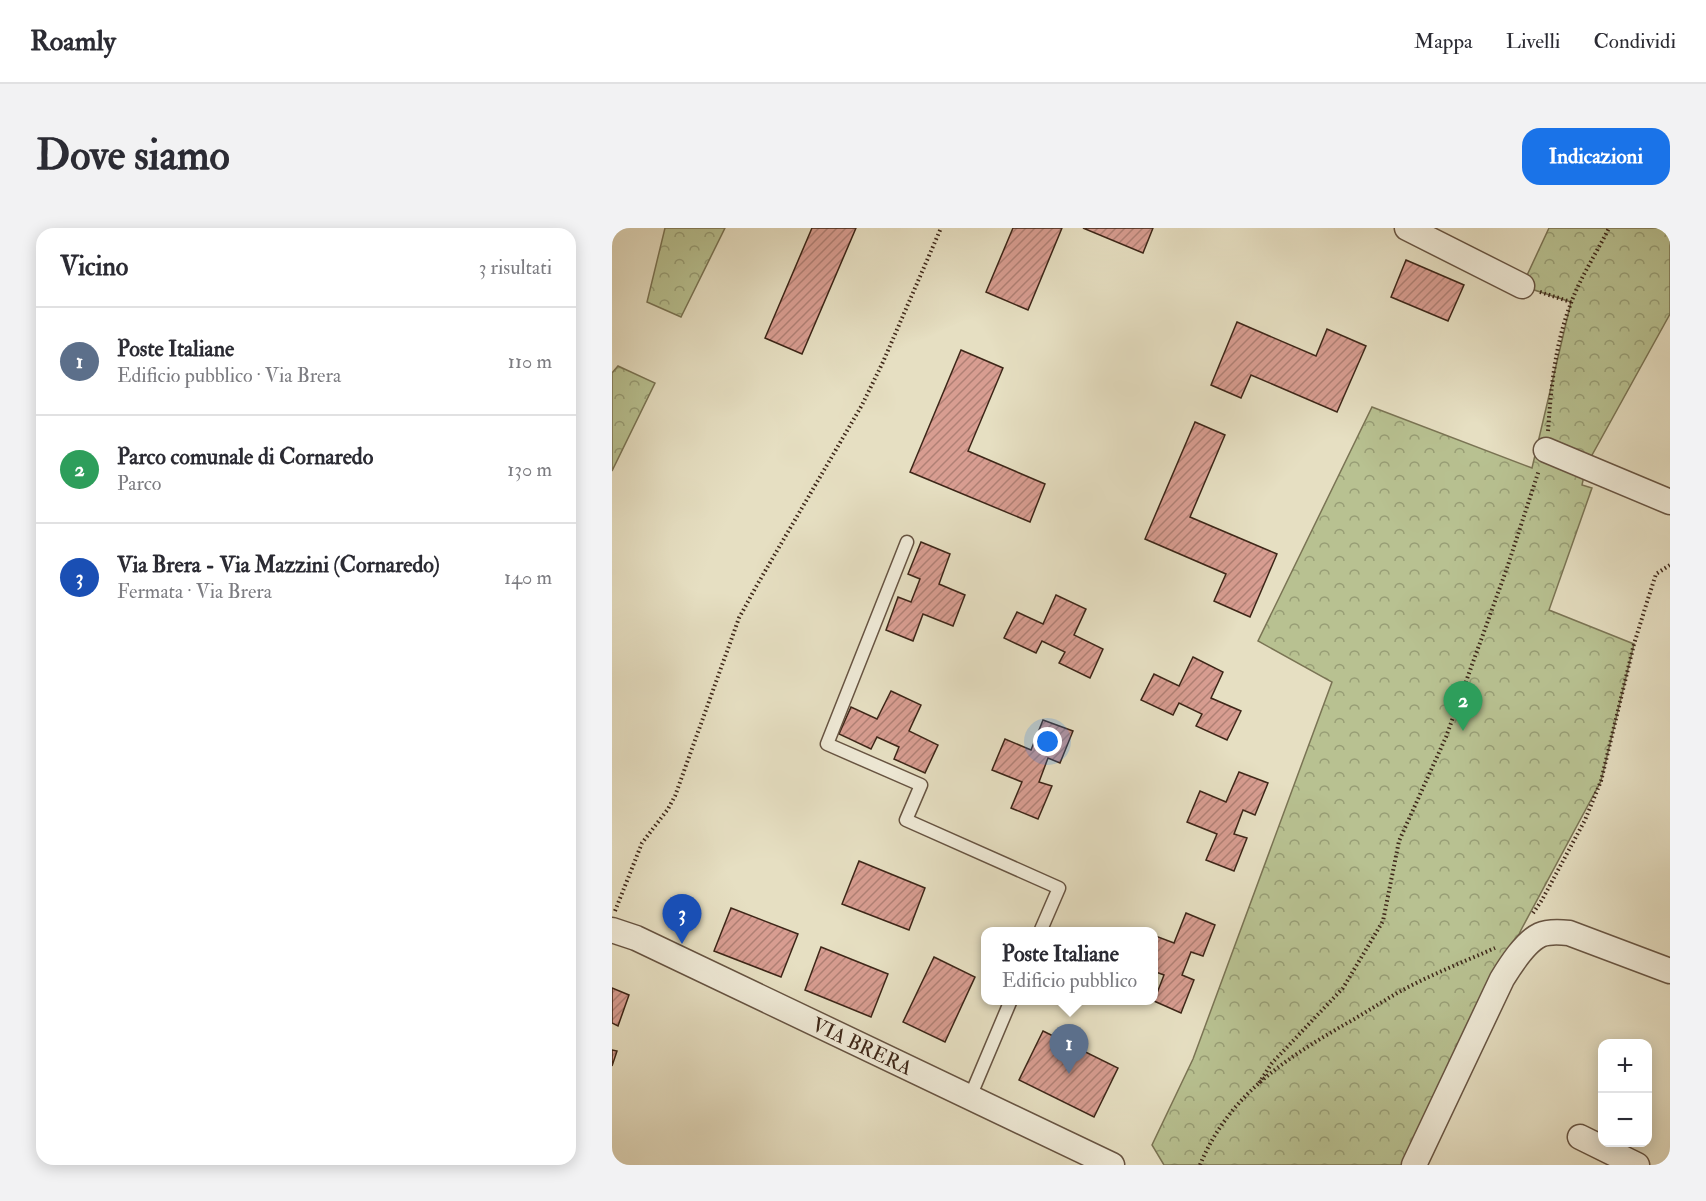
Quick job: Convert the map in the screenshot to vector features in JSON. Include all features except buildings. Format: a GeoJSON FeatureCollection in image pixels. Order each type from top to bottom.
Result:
{"type":"FeatureCollection","features":[{"type":"Feature","properties":{"kind":"street"},"geometry":{"type":"LineString","coordinates":[[1407,228],[1522,286]]}},
{"type":"Feature","properties":{"kind":"street"},"geometry":{"type":"LineString","coordinates":[[1546,450],[1670,502]]}},
{"type":"Feature","properties":{"kind":"street","name":"VIA BRERA"},"geometry":{"type":"LineString","coordinates":[[612,930],[636,939],[1112,1165]]}},
{"type":"Feature","properties":{"kind":"street"},"geometry":{"type":"LineString","coordinates":[[1414,1165],[1502,979],[1512,963],[1539,936],[1551,932],[1569,933],[1670,971]]}},
{"type":"Feature","properties":{"kind":"street"},"geometry":{"type":"LineString","coordinates":[[1580,1137],[1637,1165]]}},
{"type":"Feature","properties":{"kind":"lane"},"geometry":{"type":"LineString","coordinates":[[907,542],[827,744],[921,784],[906,819],[1059,888],[1042,927]]}},
{"type":"Feature","properties":{"kind":"lane"},"geometry":{"type":"LineString","coordinates":[[970,1097],[1009,1005]]}},
{"type":"Feature","properties":{"kind":"path"},"geometry":{"type":"LineString","coordinates":[[612,920],[642,843],[669,809],[675,796],[739,618],[862,405],[941,228]]}},
{"type":"Feature","properties":{"kind":"path"},"geometry":{"type":"LineString","coordinates":[[1259,1083],[1272,1063],[1343,988],[1383,921],[1399,841],[1446,737],[1507,568],[1546,450],[1552,382],[1559,342],[1571,302],[1609,228]]}},
{"type":"Feature","properties":{"kind":"path"},"geometry":{"type":"LineString","coordinates":[[1522,286],[1571,302]]}},
{"type":"Feature","properties":{"kind":"path"},"geometry":{"type":"LineString","coordinates":[[1532,915],[1585,820],[1601,781],[1647,602],[1656,574],[1670,565]]}},
{"type":"Feature","properties":{"kind":"path"},"geometry":{"type":"LineString","coordinates":[[1200,1165],[1218,1129],[1252,1089],[1286,1060],[1321,1037],[1400,992],[1500,946]]}},
{"type":"Feature","properties":{"kind":"green space"},"geometry":{"type":"Polygon","coordinates":[[[665,228],[725,228],[681,317],[647,302],[665,228]]]}},
{"type":"Feature","properties":{"kind":"green space"},"geometry":{"type":"Polygon","coordinates":[[[1549,228],[1670,228],[1670,314],[1586,466],[1582,485],[1592,488],[1549,610],[1634,644],[1601,781],[1521,930],[1412,1165],[1164,1165],[1152,1145],[1193,1059],[1332,682],[1258,641],[1372,407],[1532,468],[1571,302],[1522,286],[1549,228]]]}},
{"type":"Feature","properties":{"kind":"green space"},"geometry":{"type":"Polygon","coordinates":[[[618,366],[655,383],[612,471],[612,373],[618,366]]]}},
{"type":"Feature","properties":{"kind":"place","name":"Parco comunale di Cornaredo"},"geometry":{"type":"Point","coordinates":[1463,731]}},
{"type":"Feature","properties":{"kind":"place","name":"Via Brera - Via Mazzini (Cornaredo)"},"geometry":{"type":"Point","coordinates":[682,944]}},
{"type":"Feature","properties":{"kind":"place","name":"Poste Italiane"},"geometry":{"type":"Point","coordinates":[1069,1074]}}]}
